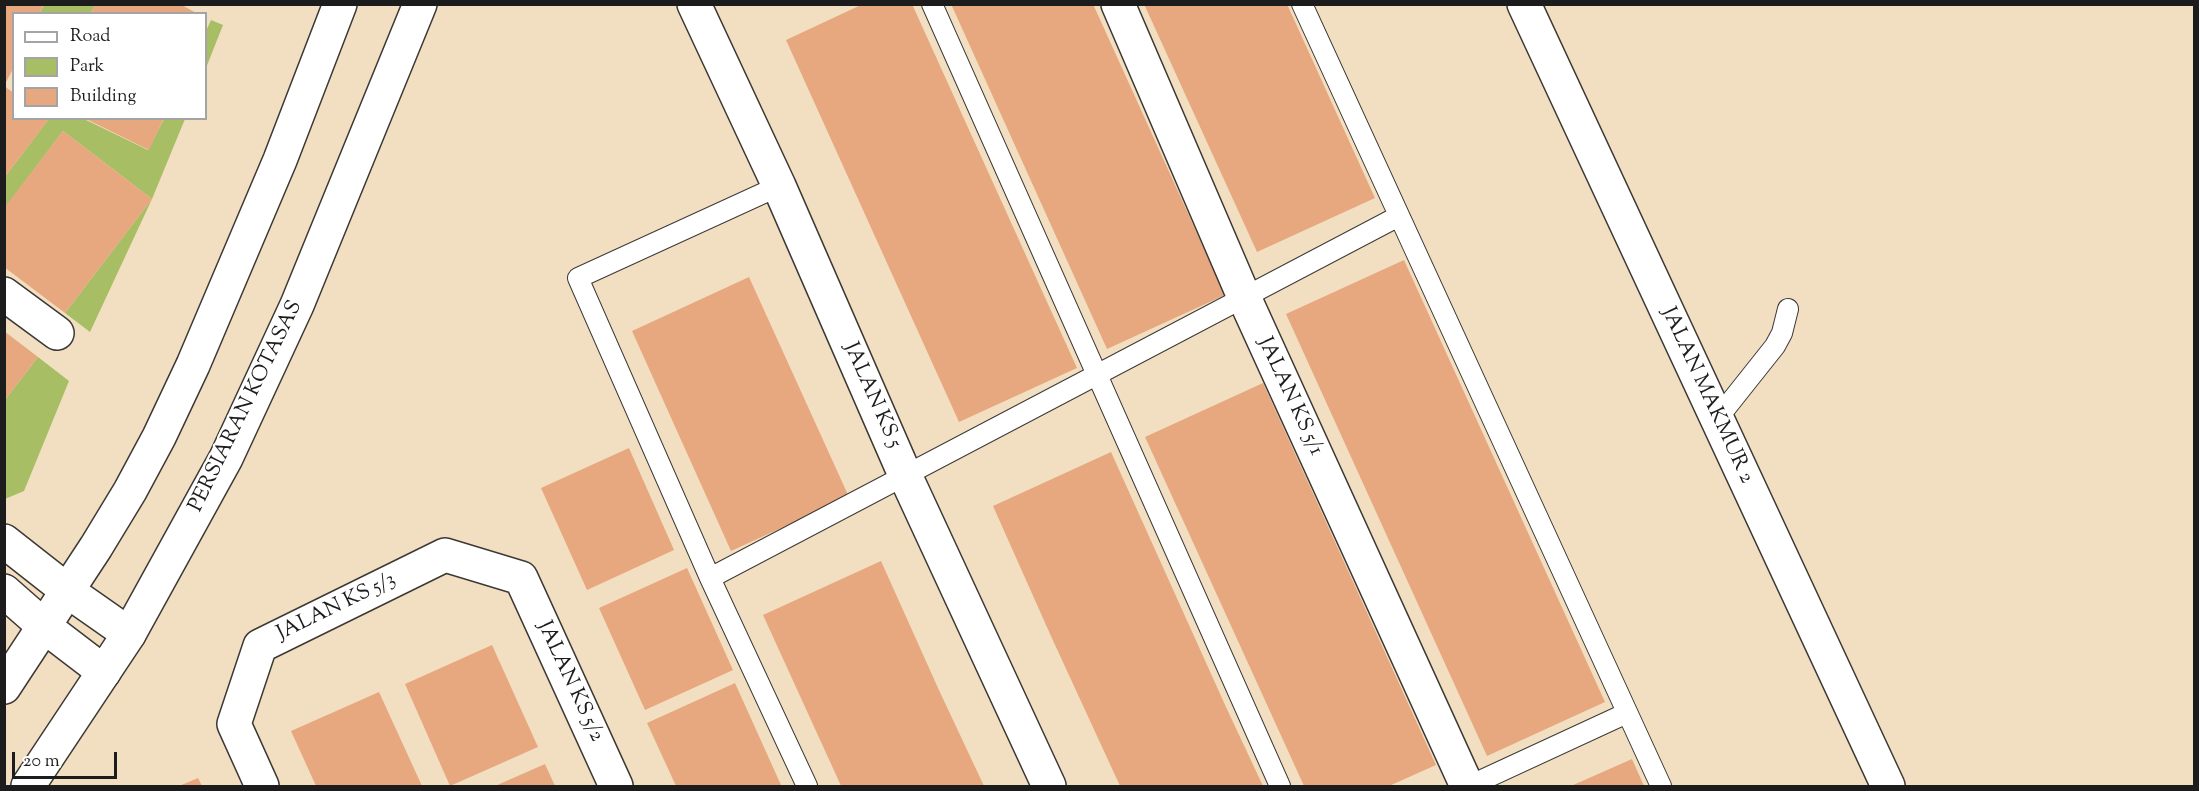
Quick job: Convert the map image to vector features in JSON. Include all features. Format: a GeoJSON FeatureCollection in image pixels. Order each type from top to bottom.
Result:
{"type":"FeatureCollection","features":[{"type":"Feature","properties":{"kind":"street"},"geometry":{"type":"LineString","coordinates":[[4,687],[69,592],[130,491],[159,437],[193,364],[280,160],[340,4]]}},
{"type":"Feature","properties":{"kind":"street","name":"PERSIARAN KOTASAS"},"geometry":{"type":"LineString","coordinates":[[28,786],[129,634],[226,458],[302,295],[420,4]]}},
{"type":"Feature","properties":{"kind":"street","name":"JALAN KS 5"},"geometry":{"type":"LineString","coordinates":[[694,4],[779,186],[905,475],[1049,786]]}},
{"type":"Feature","properties":{"kind":"street","name":"JALAN KS 5/1"},"geometry":{"type":"LineString","coordinates":[[1118,4],[1244,297],[1468,786]]}},
{"type":"Feature","properties":{"kind":"street","name":"JALAN MAKMUR 2"},"geometry":{"type":"LineString","coordinates":[[1524,4],[1888,786]]}},
{"type":"Feature","properties":{"kind":"street"},"geometry":{"type":"LineString","coordinates":[[4,294],[57,333]]}},
{"type":"Feature","properties":{"kind":"street"},"geometry":{"type":"LineString","coordinates":[[4,541],[69,592],[129,634]]}},
{"type":"Feature","properties":{"kind":"street","name":"JALAN KS 5/3"},"geometry":{"type":"LineString","coordinates":[[262,786],[234,724],[260,646],[445,555],[521,578]]}},
{"type":"Feature","properties":{"kind":"street","name":"JALAN KS 5/2"},"geometry":{"type":"LineString","coordinates":[[521,578],[616,786]]}},
{"type":"Feature","properties":{"kind":"street"},"geometry":{"type":"LineString","coordinates":[[4,591],[45,627],[104,672]]}},
{"type":"Feature","properties":{"kind":"lane"},"geometry":{"type":"LineString","coordinates":[[932,4],[1280,786]]}},
{"type":"Feature","properties":{"kind":"lane"},"geometry":{"type":"LineString","coordinates":[[1302,4],[1661,786]]}},
{"type":"Feature","properties":{"kind":"lane"},"geometry":{"type":"LineString","coordinates":[[779,186],[578,278],[710,578],[807,786]]}},
{"type":"Feature","properties":{"kind":"lane"},"geometry":{"type":"LineString","coordinates":[[710,578],[1399,216]]}},
{"type":"Feature","properties":{"kind":"lane"},"geometry":{"type":"LineString","coordinates":[[1717,419],[1775,346],[1782,333],[1788,309]]}},
{"type":"Feature","properties":{"kind":"lane"},"geometry":{"type":"LineString","coordinates":[[1468,786],[1627,713]]}},
{"type":"Feature","properties":{"kind":"green space"},"geometry":{"type":"Polygon","coordinates":[[[44,5],[95,5],[92,12],[40,12],[44,5]]]}},
{"type":"Feature","properties":{"kind":"green space"},"geometry":{"type":"Polygon","coordinates":[[[211,20],[223,25],[207,65],[207,29],[211,20]]]}},
{"type":"Feature","properties":{"kind":"green space"},"geometry":{"type":"Polygon","coordinates":[[[48,120],[86,120],[148,150],[163,120],[185,120],[152,199],[63,131],[5,208],[4,178],[48,120]]]}},
{"type":"Feature","properties":{"kind":"green space"},"geometry":{"type":"Polygon","coordinates":[[[152,199],[90,332],[65,313],[152,199]]]}},
{"type":"Feature","properties":{"kind":"green space"},"geometry":{"type":"Polygon","coordinates":[[[38,357],[69,381],[24,491],[5,499],[4,401],[38,357]]]}},
{"type":"Feature","properties":{"kind":"building"},"geometry":{"type":"Polygon","coordinates":[[[4,4],[44,4],[40,12],[12,12],[12,71],[4,86],[4,4]]]}},
{"type":"Feature","properties":{"kind":"building"},"geometry":{"type":"Polygon","coordinates":[[[95,4],[180,4],[194,12],[92,12],[95,4]]]}},
{"type":"Feature","properties":{"kind":"building"},"geometry":{"type":"Polygon","coordinates":[[[863,4],[912,4],[1077,368],[959,422],[786,40],[863,4]]]}},
{"type":"Feature","properties":{"kind":"building"},"geometry":{"type":"Polygon","coordinates":[[[951,4],[1093,4],[1225,295],[1107,349],[951,4]]]}},
{"type":"Feature","properties":{"kind":"building"},"geometry":{"type":"Polygon","coordinates":[[[1144,4],[1287,4],[1375,198],[1257,252],[1144,4]]]}},
{"type":"Feature","properties":{"kind":"building"},"geometry":{"type":"Polygon","coordinates":[[[4,86],[12,92],[12,120],[48,120],[4,178],[4,86]]]}},
{"type":"Feature","properties":{"kind":"building"},"geometry":{"type":"Polygon","coordinates":[[[88,120],[163,120],[149,150],[88,120]]]}},
{"type":"Feature","properties":{"kind":"building"},"geometry":{"type":"Polygon","coordinates":[[[63,131],[152,199],[65,313],[4,267],[4,208],[63,131]]]}},
{"type":"Feature","properties":{"kind":"building"},"geometry":{"type":"Polygon","coordinates":[[[1404,260],[1605,702],[1487,756],[1286,314],[1404,260]]]}},
{"type":"Feature","properties":{"kind":"building"},"geometry":{"type":"Polygon","coordinates":[[[749,277],[849,497],[731,551],[632,331],[749,277]]]}},
{"type":"Feature","properties":{"kind":"building"},"geometry":{"type":"Polygon","coordinates":[[[4,331],[38,357],[4,401],[4,331]]]}},
{"type":"Feature","properties":{"kind":"building"},"geometry":{"type":"Polygon","coordinates":[[[1263,383],[1436,765],[1389,786],[1304,786],[1145,437],[1263,383]]]}},
{"type":"Feature","properties":{"kind":"building"},"geometry":{"type":"Polygon","coordinates":[[[629,448],[674,550],[587,590],[541,488],[629,448]]]}},
{"type":"Feature","properties":{"kind":"building"},"geometry":{"type":"Polygon","coordinates":[[[1111,452],[1263,786],[1120,786],[1050,634],[993,506],[1111,452]]]}},
{"type":"Feature","properties":{"kind":"building"},"geometry":{"type":"Polygon","coordinates":[[[881,561],[984,786],[841,786],[763,615],[881,561]]]}},
{"type":"Feature","properties":{"kind":"building"},"geometry":{"type":"Polygon","coordinates":[[[687,568],[733,670],[645,710],[599,608],[687,568]]]}},
{"type":"Feature","properties":{"kind":"building"},"geometry":{"type":"Polygon","coordinates":[[[492,645],[538,747],[450,786],[405,684],[492,645]]]}},
{"type":"Feature","properties":{"kind":"building"},"geometry":{"type":"Polygon","coordinates":[[[735,683],[781,785],[676,786],[647,723],[735,683]]]}},
{"type":"Feature","properties":{"kind":"building"},"geometry":{"type":"Polygon","coordinates":[[[379,692],[422,786],[316,786],[291,731],[379,692]]]}},
{"type":"Feature","properties":{"kind":"building"},"geometry":{"type":"Polygon","coordinates":[[[1632,759],[1644,786],[1571,786],[1632,759]]]}},
{"type":"Feature","properties":{"kind":"building"},"geometry":{"type":"Polygon","coordinates":[[[545,764],[555,786],[495,786],[545,764]]]}},
{"type":"Feature","properties":{"kind":"building"},"geometry":{"type":"Polygon","coordinates":[[[198,778],[202,786],[179,786],[198,778]]]}}]}
